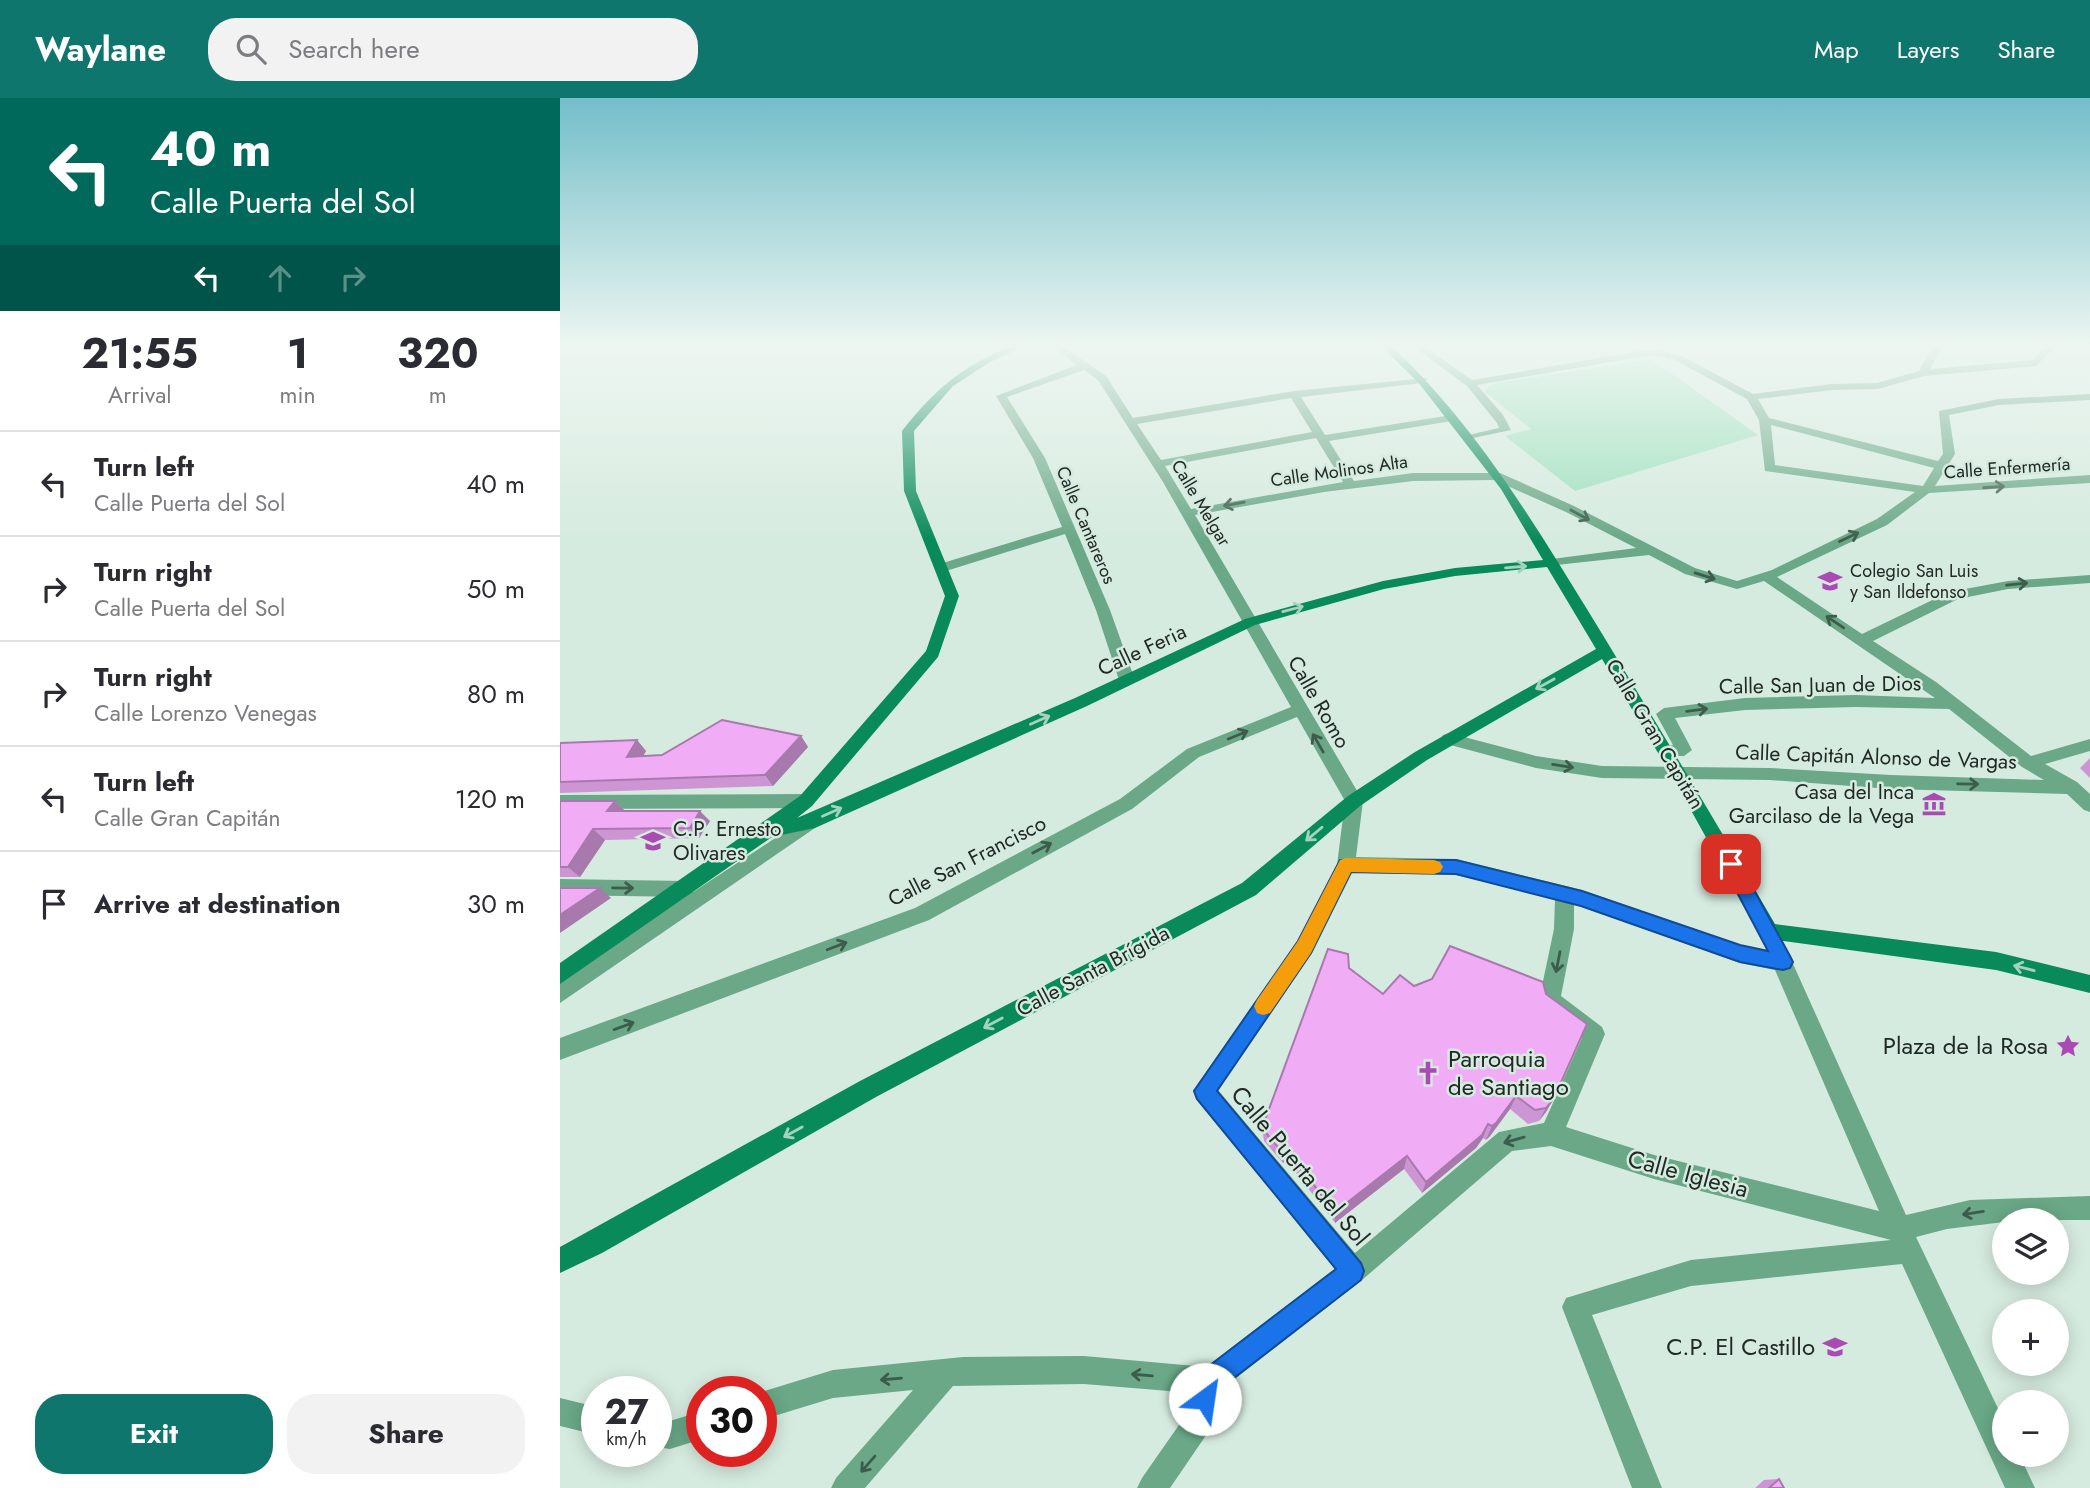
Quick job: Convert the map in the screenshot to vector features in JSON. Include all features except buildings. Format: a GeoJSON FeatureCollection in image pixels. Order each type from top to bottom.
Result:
{"type":"FeatureCollection","features":[{"type":"Feature","properties":{"kind":"street"},"geometry":{"type":"LineString","coordinates":[[560,975],[806,801],[933,653],[952,596],[910,491],[908,431],[925,412]]}},
{"type":"Feature","properties":{"kind":"street","name":"Calle Cantareros"},"geometry":{"type":"LineString","coordinates":[[1011,412],[1039,458],[1103,610],[1128,680]]}},
{"type":"Feature","properties":{"kind":"street","name":"Calle Melgar"},"geometry":{"type":"LineString","coordinates":[[1124,412],[1187,513],[1250,622]]}},
{"type":"Feature","properties":{"kind":"street"},"geometry":{"type":"LineString","coordinates":[[1130,422],[1189,412]]}},
{"type":"Feature","properties":{"kind":"street"},"geometry":{"type":"LineString","coordinates":[[1305,412],[1351,485]]}},
{"type":"Feature","properties":{"kind":"street","name":"Calle Gran Capitán"},"geometry":{"type":"LineString","coordinates":[[1447,412],[1496,476],[1552,564],[1679,773],[1769,932],[1905,1240],[1992,1427]]}},
{"type":"Feature","properties":{"kind":"street"},"geometry":{"type":"LineString","coordinates":[[1468,438],[1505,430],[1504,422],[1494,412]]}},
{"type":"Feature","properties":{"kind":"street"},"geometry":{"type":"LineString","coordinates":[[1760,412],[1765,420],[1942,466]]}},
{"type":"Feature","properties":{"kind":"street"},"geometry":{"type":"LineString","coordinates":[[1496,476],[1570,509],[1690,571],[1737,584],[1766,576],[1882,523],[1926,491],[1949,454],[1943,413],[1949,412]]}},
{"type":"Feature","properties":{"kind":"street"},"geometry":{"type":"LineString","coordinates":[[1157,464],[1452,418]]}},
{"type":"Feature","properties":{"kind":"street","name":"Calle Enfermería"},"geometry":{"type":"LineString","coordinates":[[1765,420],[1769,468],[1926,491],[2088,481]]}},
{"type":"Feature","properties":{"kind":"street","name":"Calle Molinos Alta"},"geometry":{"type":"LineString","coordinates":[[1187,513],[1413,477],[1496,476]]}},
{"type":"Feature","properties":{"kind":"street"},"geometry":{"type":"LineString","coordinates":[[941,568],[1069,529]]}},
{"type":"Feature","properties":{"kind":"street"},"geometry":{"type":"LineString","coordinates":[[1552,564],[1648,551]]}},
{"type":"Feature","properties":{"kind":"street","name":"Calle Feria"},"geometry":{"type":"LineString","coordinates":[[767,831],[809,822],[1128,680],[1250,622],[1383,585],[1455,572],[1552,564]]}},
{"type":"Feature","properties":{"kind":"street"},"geometry":{"type":"LineString","coordinates":[[1766,576],[1953,704],[2028,763],[2071,787],[2090,805]]}},
{"type":"Feature","properties":{"kind":"street"},"geometry":{"type":"LineString","coordinates":[[1862,640],[1954,595],[2008,585],[2090,579]]}},
{"type":"Feature","properties":{"kind":"street","name":"Calle Romo"},"geometry":{"type":"LineString","coordinates":[[1250,622],[1354,801]]}},
{"type":"Feature","properties":{"kind":"street","name":"Calle Santa Brígida"},"geometry":{"type":"LineString","coordinates":[[560,1260],[868,1089],[1249,889],[1354,801],[1450,739],[1605,651]]}},
{"type":"Feature","properties":{"kind":"street","name":"Calle San Juan de Dios"},"geometry":{"type":"LineString","coordinates":[[1666,752],[1684,750],[1664,714],[1745,704],[1856,701],[1953,704]]}},
{"type":"Feature","properties":{"kind":"street","name":"Calle San Francisco"},"geometry":{"type":"LineString","coordinates":[[560,1049],[922,914],[1126,804],[1193,753],[1300,710]]}},
{"type":"Feature","properties":{"kind":"street","name":"Calle Capitán Alonso de Vargas"},"geometry":{"type":"LineString","coordinates":[[1450,739],[1536,762],[1602,772],[1770,774],[1891,782],[2071,787]]}},
{"type":"Feature","properties":{"kind":"street"},"geometry":{"type":"LineString","coordinates":[[2028,763],[2090,745]]}},
{"type":"Feature","properties":{"kind":"street"},"geometry":{"type":"LineString","coordinates":[[560,802],[806,801]]}},
{"type":"Feature","properties":{"kind":"street","name":"Calle Puerta del Sol"},"geometry":{"type":"LineString","coordinates":[[1353,1271],[1204,1091],[1305,947],[1346,865],[1354,801]]}},
{"type":"Feature","properties":{"kind":"street"},"geometry":{"type":"LineString","coordinates":[[560,993],[809,822]]}},
{"type":"Feature","properties":{"kind":"street"},"geometry":{"type":"LineString","coordinates":[[1346,865],[1456,867],[1565,894],[1740,954],[1783,962]]}},
{"type":"Feature","properties":{"kind":"street"},"geometry":{"type":"LineString","coordinates":[[560,887],[685,889]]}},
{"type":"Feature","properties":{"kind":"street"},"geometry":{"type":"LineString","coordinates":[[1551,1134],[1594,1034],[1550,1000],[1564,929],[1565,894]]}},
{"type":"Feature","properties":{"kind":"street"},"geometry":{"type":"LineString","coordinates":[[1769,932],[1996,961],[2090,984]]}},
{"type":"Feature","properties":{"kind":"street","name":"Calle Iglesia"},"geometry":{"type":"LineString","coordinates":[[1210,1381],[1353,1271],[1507,1140],[1551,1134],[1905,1240]]}},
{"type":"Feature","properties":{"kind":"street"},"geometry":{"type":"LineString","coordinates":[[1647,1488],[1575,1307],[1691,1273],[1905,1240],[1926,1220],[2005,1208],[2090,1208]]}},
{"type":"Feature","properties":{"kind":"street"},"geometry":{"type":"LineString","coordinates":[[777,1401],[833,1384],[964,1371],[1084,1370],[1210,1381],[1201,1418],[1152,1488]]}},
{"type":"Feature","properties":{"kind":"street"},"geometry":{"type":"LineString","coordinates":[[846,1488],[944,1375]]}},
{"type":"Feature","properties":{"kind":"street"},"geometry":{"type":"LineString","coordinates":[[560,1412],[581,1417]]}},
{"type":"Feature","properties":{"kind":"street","name":"Calle Gran Capitán"},"geometry":{"type":"LineString","coordinates":[[2010,1467],[2020,1488]]}},
{"type":"Feature","properties":{"kind":"green space"},"geometry":{"type":"Polygon","coordinates":[[[1510,412],[1725,412],[1758,435],[1575,491],[1505,436],[1531,429],[1510,412]]]}},
{"type":"Feature","properties":{"kind":"slow traffic"},"geometry":{"type":"LineString","coordinates":[[1263,1006],[1305,947],[1346,865],[1434,867]]}},
{"type":"Feature","properties":{"kind":"place","name":"Colegio San Luis y San Ildefonso"},"geometry":{"type":"Point","coordinates":[1830,581]}},
{"type":"Feature","properties":{"kind":"place","name":"Casa del Inca Garcilaso de la Vega"},"geometry":{"type":"Point","coordinates":[1934,804]}},
{"type":"Feature","properties":{"kind":"place","name":"C.P. Ernesto Olivares"},"geometry":{"type":"Point","coordinates":[653,841]}},
{"type":"Feature","properties":{"kind":"place","name":"Plaza de la Rosa"},"geometry":{"type":"Point","coordinates":[2068,1046]}},
{"type":"Feature","properties":{"kind":"place","name":"Parroquia de Santiago"},"geometry":{"type":"Point","coordinates":[1428,1073]}},
{"type":"Feature","properties":{"kind":"place","name":"C.P. El Castillo"},"geometry":{"type":"Point","coordinates":[1835,1347]}},
{"type":"Feature","properties":{"kind":"route"},"geometry":{"type":"LineString","coordinates":[[1205,1399],[1210,1381],[1353,1271],[1204,1091],[1305,947],[1346,865],[1456,867],[1582,898],[1740,954],[1783,962],[1731,864]]}}]}
